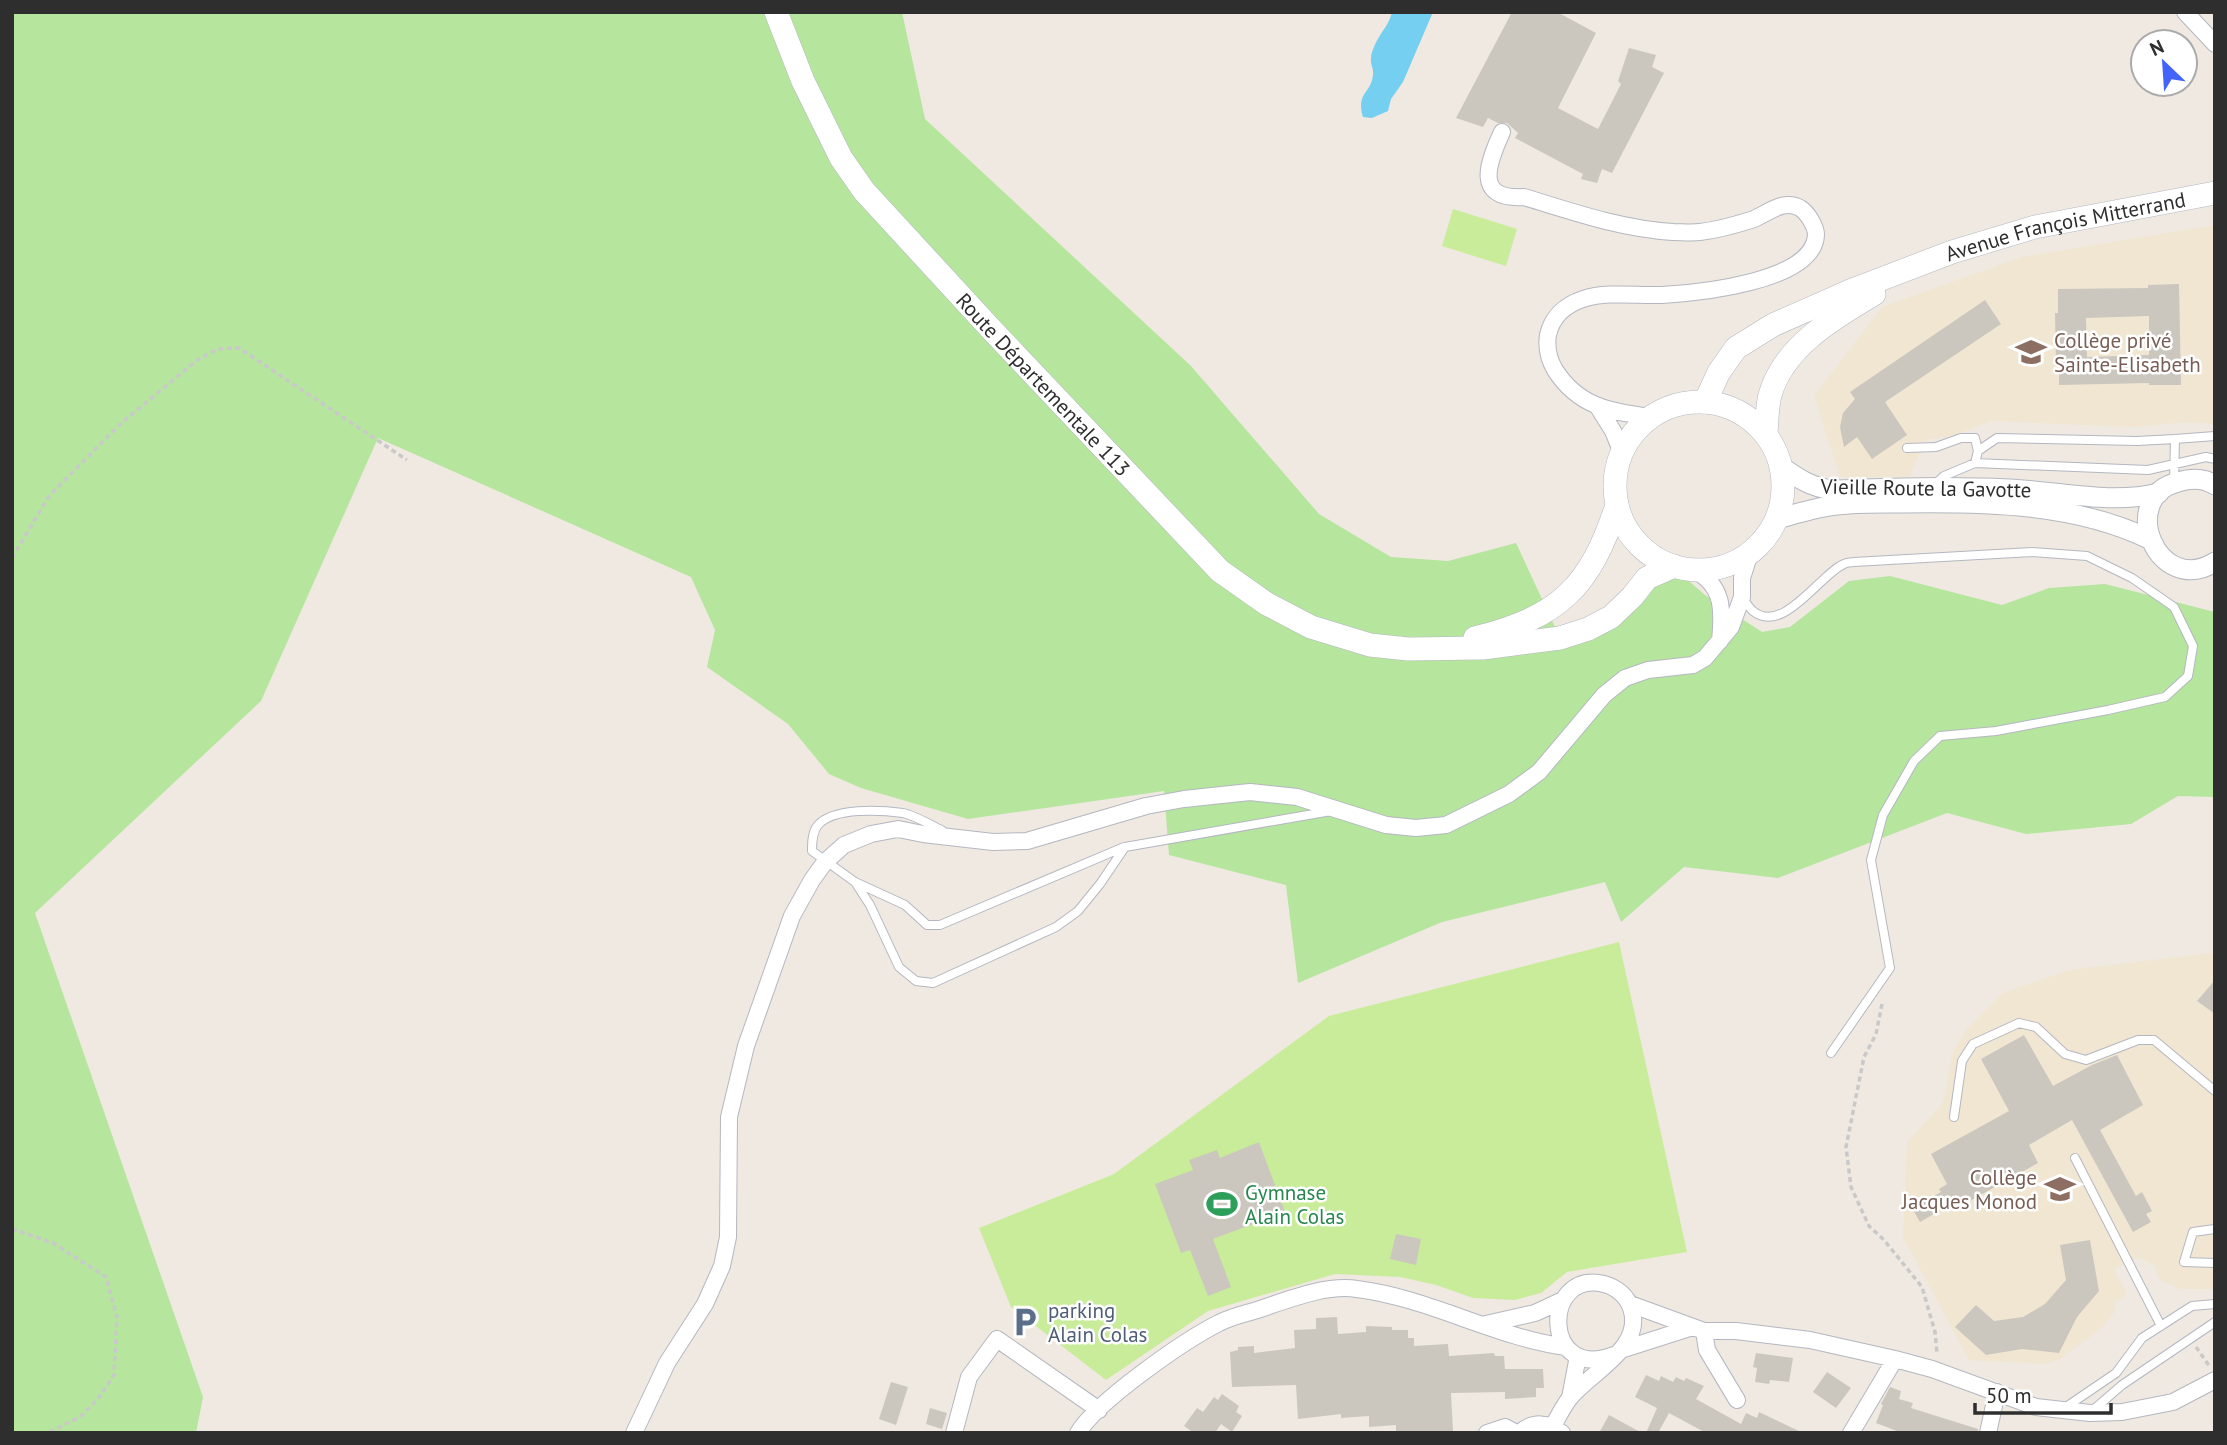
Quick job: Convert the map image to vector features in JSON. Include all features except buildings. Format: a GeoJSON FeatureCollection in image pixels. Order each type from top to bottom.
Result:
{"type":"FeatureCollection","features":[{"type":"Feature","properties":{"kind":"main road","name":"Route Départementale 113"},"geometry":{"type":"LineString","coordinates":[[776,12],[803,81],[841,158],[864,191],[989,328],[1220,571],[1266,604],[1311,627],[1370,645],[1408,649],[1483,648],[1560,638],[1588,629],[1611,617],[1647,578],[1684,568]]}},
{"type":"Feature","properties":{"kind":"main road","name":"Avenue François Mitterrand"},"geometry":{"type":"LineString","coordinates":[[1705,402],[1719,372],[1736,348],[1773,325],[1850,291],[1952,252],[2035,227],[2215,193]]}},
{"type":"Feature","properties":{"kind":"main road","name":"Avenue François Mitterrand"},"geometry":{"type":"LineString","coordinates":[[1766,433],[1770,394],[1790,355],[1840,314],[1919,266]]}},
{"type":"Feature","properties":{"kind":"main road"},"geometry":{"type":"LineString","coordinates":[[1705,402],[1739,411],[1766,433],[1782,467],[1784,493],[1777,519],[1766,538],[1750,554],[1714,569],[1684,568],[1654,557],[1637,543],[1625,526],[1617,505],[1615,479],[1622,453],[1633,433],[1650,417],[1676,405],[1705,402]]}},
{"type":"Feature","properties":{"kind":"main road","name":"Route Départementale 113"},"geometry":{"type":"LineString","coordinates":[[1408,649],[1458,642],[1498,632],[1540,615],[1557,604],[1571,592],[1596,561],[1617,505]]}},
{"type":"Feature","properties":{"kind":"street"},"geometry":{"type":"LineString","coordinates":[[2185,12],[2215,44]]}},
{"type":"Feature","properties":{"kind":"street"},"geometry":{"type":"LineString","coordinates":[[1502,132],[1489,160],[1487,179],[1495,191],[1509,198],[1524,197],[1643,230],[1698,233],[1755,219],[1770,209],[1788,205],[1800,208],[1811,219],[1816,234],[1811,251],[1791,267],[1761,280],[1663,295],[1609,295],[1583,299],[1561,310],[1550,326],[1546,348],[1553,367],[1566,386],[1582,400],[1598,407],[1650,417]]}},
{"type":"Feature","properties":{"kind":"street"},"geometry":{"type":"LineString","coordinates":[[1598,407],[1613,431],[1622,453]]}},
{"type":"Feature","properties":{"kind":"street","name":"Vieille Route la Gavotte"},"geometry":{"type":"LineString","coordinates":[[1782,467],[1815,488],[1832,490],[1933,486],[2011,489],[2121,499],[2139,498],[2169,480],[2192,479],[2215,485]]}},
{"type":"Feature","properties":{"kind":"street"},"geometry":{"type":"LineString","coordinates":[[2169,480],[2150,507],[2147,523],[2149,540],[2159,555],[2173,565],[2191,570],[2208,567],[2215,562]]}},
{"type":"Feature","properties":{"kind":"street","name":"Vieille Route la Gavotte"},"geometry":{"type":"LineString","coordinates":[[1777,519],[1832,506],[1866,503],[1961,503],[2076,513],[2121,526],[2149,540]]}},
{"type":"Feature","properties":{"kind":"street"},"geometry":{"type":"LineString","coordinates":[[634,1433],[667,1363],[713,1290],[722,1266],[728,1237],[730,1117],[746,1046],[792,916],[825,862],[844,845],[871,834],[898,829],[993,842],[1027,841],[1146,806],[1250,792],[1297,797],[1386,825],[1416,828],[1446,825],[1509,794],[1539,772],[1614,686],[1637,673],[1693,665],[1705,658],[1731,627],[1742,597],[1742,578],[1750,554]]}},
{"type":"Feature","properties":{"kind":"street"},"geometry":{"type":"LineString","coordinates":[[1684,568],[1706,577],[1718,595],[1722,622],[1720,643]]}},
{"type":"Feature","properties":{"kind":"street"},"geometry":{"type":"LineString","coordinates":[[1483,1324],[1535,1313],[1563,1300],[1581,1286],[1603,1284],[1623,1295],[1630,1304],[1633,1316],[1633,1329],[1629,1340],[1570,1398]]}},
{"type":"Feature","properties":{"kind":"street"},"geometry":{"type":"LineString","coordinates":[[1078,1433],[1126,1386],[1194,1337],[1222,1321],[1310,1293],[1355,1288],[1413,1302],[1535,1342],[1572,1351],[1590,1360],[1603,1360],[1699,1329]]}},
{"type":"Feature","properties":{"kind":"street"},"geometry":{"type":"LineString","coordinates":[[1487,1433],[1505,1427],[1517,1433],[1534,1424],[1557,1429],[1570,1398],[1572,1351],[1560,1336],[1557,1324],[1563,1300]]}},
{"type":"Feature","properties":{"kind":"street"},"geometry":{"type":"LineString","coordinates":[[1630,1304],[1699,1329],[1810,1340],[1895,1359],[1938,1371],[2036,1407],[2090,1413],[2122,1412],[2161,1405],[2190,1395],[2215,1380]]}},
{"type":"Feature","properties":{"kind":"street"},"geometry":{"type":"LineString","coordinates":[[1699,1329],[1707,1350],[1737,1400]]}},
{"type":"Feature","properties":{"kind":"street"},"geometry":{"type":"LineString","coordinates":[[954,1433],[969,1377],[997,1339],[1099,1410]]}},
{"type":"Feature","properties":{"kind":"street"},"geometry":{"type":"LineString","coordinates":[[1851,1433],[1895,1359]]}},
{"type":"Feature","properties":{"kind":"street"},"geometry":{"type":"LineString","coordinates":[[1989,1433],[1997,1392]]}},
{"type":"Feature","properties":{"kind":"lane"},"geometry":{"type":"LineString","coordinates":[[1978,452],[1997,438],[2137,441],[2215,436]]}},
{"type":"Feature","properties":{"kind":"lane"},"geometry":{"type":"LineString","coordinates":[[1907,448],[1936,447],[1961,438],[1975,438],[1978,452],[1975,463]]}},
{"type":"Feature","properties":{"kind":"lane"},"geometry":{"type":"LineString","coordinates":[[2169,480],[2175,439]]}},
{"type":"Feature","properties":{"kind":"lane"},"geometry":{"type":"LineString","coordinates":[[2169,480],[2206,457],[2215,459]]}},
{"type":"Feature","properties":{"kind":"lane"},"geometry":{"type":"LineString","coordinates":[[1933,486],[1944,475],[1975,463],[2148,470],[2169,480]]}},
{"type":"Feature","properties":{"kind":"lane"},"geometry":{"type":"LineString","coordinates":[[1742,597],[1754,612],[1762,616],[1776,615],[1797,604],[1839,567],[1854,562],[2032,552],[2087,556],[2132,578],[2174,607],[2193,646],[2189,676],[2165,697],[1996,731],[1940,736],[1913,761],[1883,815],[1871,860],[1890,968],[1832,1053]]}},
{"type":"Feature","properties":{"kind":"lane"},"geometry":{"type":"LineString","coordinates":[[962,839],[905,814],[859,810],[837,815],[818,824],[812,839],[812,851],[855,882],[905,905],[927,925],[940,925],[1125,846],[1337,810]]}},
{"type":"Feature","properties":{"kind":"lane"},"geometry":{"type":"LineString","coordinates":[[855,882],[870,905],[900,967],[916,981],[933,983],[1056,927],[1078,911],[1125,846]]}},
{"type":"Feature","properties":{"kind":"lane"},"geometry":{"type":"LineString","coordinates":[[1954,1117],[1962,1061],[1973,1044],[2020,1023],[2036,1027],[2065,1054],[2086,1060],[2138,1040],[2154,1040],[2215,1091]]}},
{"type":"Feature","properties":{"kind":"lane"},"geometry":{"type":"LineString","coordinates":[[2074,1158],[2161,1325]]}},
{"type":"Feature","properties":{"kind":"lane"},"geometry":{"type":"LineString","coordinates":[[2215,1229],[2193,1232],[2184,1262],[2215,1263]]}},
{"type":"Feature","properties":{"kind":"lane"},"geometry":{"type":"LineString","coordinates":[[2062,1410],[2116,1373],[2142,1338],[2192,1306],[2215,1304]]}},
{"type":"Feature","properties":{"kind":"lane"},"geometry":{"type":"LineString","coordinates":[[2090,1413],[2122,1385],[2215,1321]]}},
{"type":"Feature","properties":{"kind":"path"},"geometry":{"type":"LineString","coordinates":[[12,558],[48,496],[118,426],[197,360],[218,349],[239,348],[407,460]]}},
{"type":"Feature","properties":{"kind":"path"},"geometry":{"type":"LineString","coordinates":[[1890,968],[1876,1034],[1864,1057],[1846,1147],[1851,1187],[1869,1226],[1884,1240],[1922,1287],[1935,1332],[1938,1371]]}},
{"type":"Feature","properties":{"kind":"path"},"geometry":{"type":"LineString","coordinates":[[12,1229],[53,1243],[106,1277],[117,1317],[114,1375],[98,1399],[80,1417],[48,1433]]}},
{"type":"Feature","properties":{"kind":"shaded area","name":"Collège privé Sainte-Elisabeth"},"geometry":{"type":"Polygon","coordinates":[[[2215,225],[2215,424],[2187,422],[2132,427],[1991,421],[1955,435],[1926,440],[1909,477],[1840,477],[1814,396],[1882,307],[2022,257],[2215,225]]]}},
{"type":"Feature","properties":{"kind":"shaded area","name":"Collège Jacques Monod"},"geometry":{"type":"Polygon","coordinates":[[[2212,953],[2215,955],[2215,1289],[2181,1289],[2160,1280],[2154,1265],[2138,1257],[2114,1269],[2127,1294],[2116,1301],[2113,1314],[2104,1326],[2060,1359],[2044,1364],[1969,1360],[1903,1237],[1907,1142],[1943,1103],[1953,1052],[1966,1030],[2001,994],[2069,970],[2212,953]]]}},
{"type":"Feature","properties":{"kind":"green space"},"geometry":{"type":"Polygon","coordinates":[[[12,12],[902,12],[925,119],[1191,366],[1319,514],[1391,557],[1448,561],[1516,543],[1562,642],[1651,585],[1683,576],[1705,595],[1762,632],[1790,627],[1849,581],[1890,576],[2002,605],[2049,588],[2105,584],[2215,612],[2215,797],[2178,796],[2131,824],[2026,834],[1947,813],[1778,878],[1684,867],[1621,922],[1605,882],[1442,922],[1298,983],[1286,885],[1169,855],[1164,791],[968,819],[861,788],[829,774],[788,724],[707,667],[715,630],[691,577],[378,438],[261,701],[35,913],[203,1397],[196,1433],[12,1433],[12,12]]]}},
{"type":"Feature","properties":{"kind":"green space"},"geometry":{"type":"Polygon","coordinates":[[[1453,209],[1517,229],[1506,266],[1442,246],[1453,209]]]}},
{"type":"Feature","properties":{"kind":"green space"},"geometry":{"type":"Polygon","coordinates":[[[1619,942],[1687,1252],[1567,1272],[1541,1293],[1515,1300],[1473,1298],[1436,1285],[1400,1277],[1335,1274],[1208,1311],[1106,1380],[1011,1307],[979,1228],[1114,1174],[1329,1016],[1619,942]]]}},
{"type":"Feature","properties":{"kind":"water"},"geometry":{"type":"Polygon","coordinates":[[[1392,12],[1433,12],[1403,82],[1391,99],[1388,111],[1372,118],[1363,117],[1361,103],[1373,75],[1372,53],[1392,12]]]}},
{"type":"Feature","properties":{"kind":"place","name":"Collège privé Sainte-Elisabeth"},"geometry":{"type":"Point","coordinates":[2031,352]}},
{"type":"Feature","properties":{"kind":"place","name":"Collège Jacques Monod"},"geometry":{"type":"Point","coordinates":[2060,1189]}},
{"type":"Feature","properties":{"kind":"place","name":"Gymnase Alain Colas"},"geometry":{"type":"Point","coordinates":[1222,1204]}},
{"type":"Feature","properties":{"kind":"place","name":"parking Alain Colas"},"geometry":{"type":"Point","coordinates":[1025,1322]}}]}
